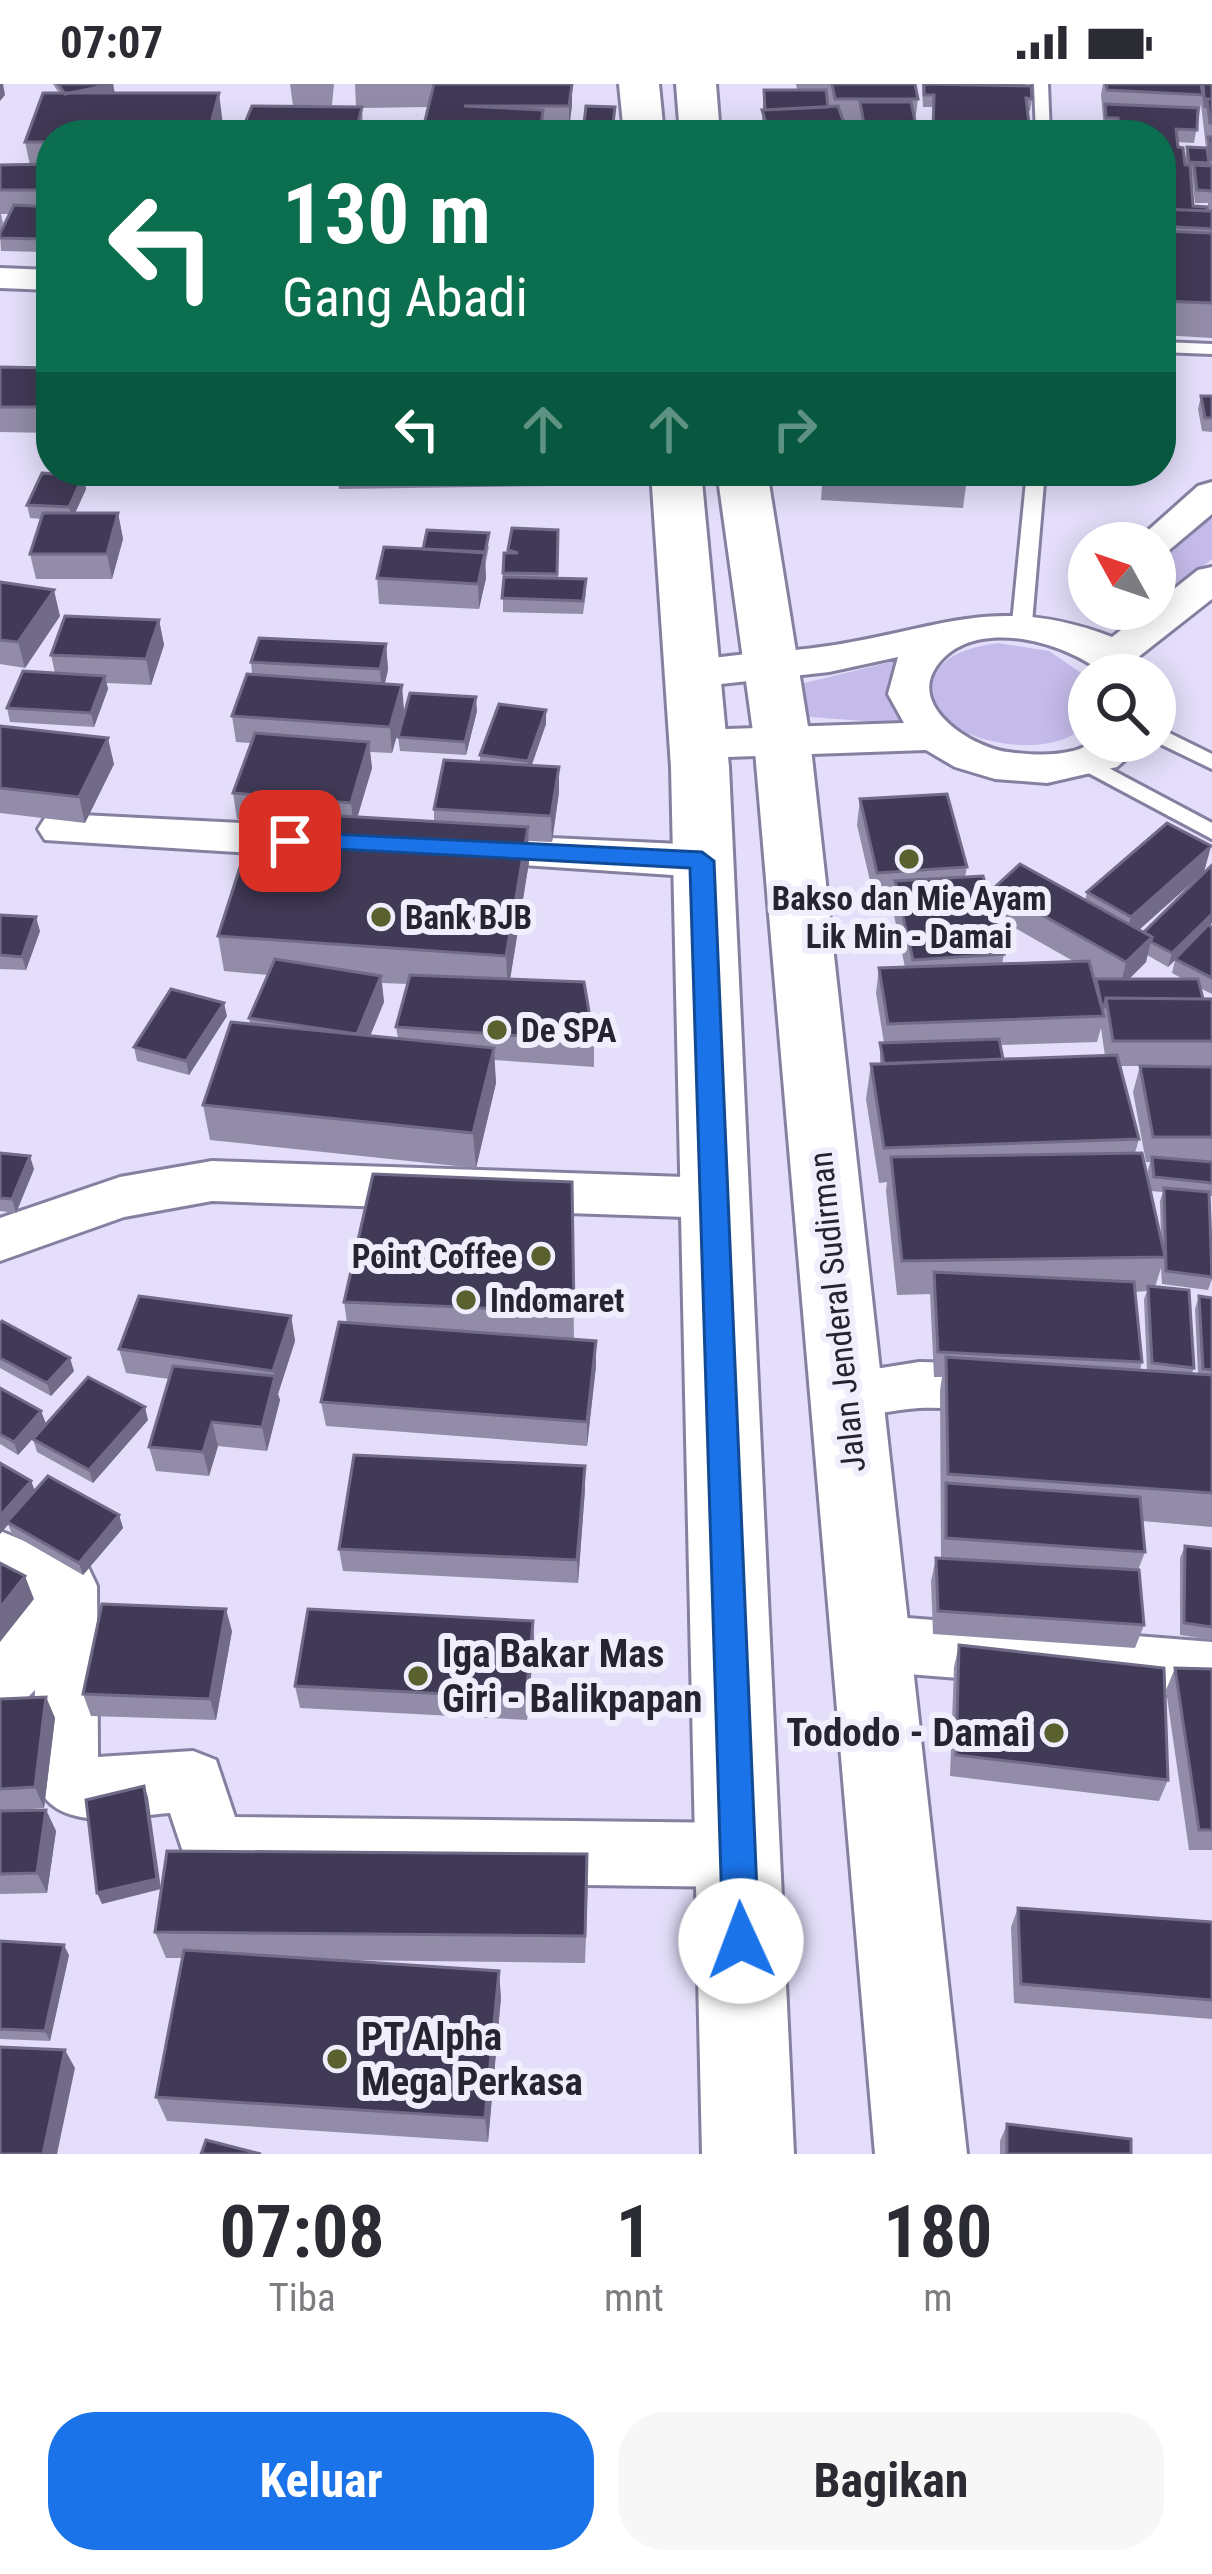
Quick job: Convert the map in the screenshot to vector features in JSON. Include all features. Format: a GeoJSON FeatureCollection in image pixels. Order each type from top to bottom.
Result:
{"type":"FeatureCollection","features":[{"type":"Feature","properties":{"kind":"highway"},"geometry":{"type":"LineString","coordinates":[[639,84],[643,120]]}},
{"type":"Feature","properties":{"kind":"highway"},"geometry":{"type":"LineString","coordinates":[[696,84],[699,120]]}},
{"type":"Feature","properties":{"kind":"highway"},"geometry":{"type":"LineString","coordinates":[[677,486],[698,744],[748,2154]]}},
{"type":"Feature","properties":{"kind":"highway","name":"Jalan Jenderal Sudirman"},"geometry":{"type":"LineString","coordinates":[[744,486],[782,739],[921,2154]]}},
{"type":"Feature","properties":{"kind":"street"},"geometry":{"type":"LineString","coordinates":[[0,278],[36,279]]}},
{"type":"Feature","properties":{"kind":"street"},"geometry":{"type":"LineString","coordinates":[[1176,524],[1212,494]]}},
{"type":"Feature","properties":{"kind":"street"},"geometry":{"type":"LineString","coordinates":[[1135,654],[1212,579]]}},
{"type":"Feature","properties":{"kind":"street"},"geometry":{"type":"LineString","coordinates":[[1039,626],[1068,611]]}},
{"type":"Feature","properties":{"kind":"street"},"geometry":{"type":"LineString","coordinates":[[694,674],[957,632],[1039,626],[1088,640],[1107,654]]}},
{"type":"Feature","properties":{"kind":"street"},"geometry":{"type":"LineString","coordinates":[[957,632],[931,647],[913,667],[908,690],[916,714],[935,736],[967,755],[1006,767],[1047,770],[1073,762]]}},
{"type":"Feature","properties":{"kind":"street"},"geometry":{"type":"LineString","coordinates":[[698,744],[935,736]]}},
{"type":"Feature","properties":{"kind":"street"},"geometry":{"type":"LineString","coordinates":[[61,829],[370,844]]}},
{"type":"Feature","properties":{"kind":"street"},"geometry":{"type":"LineString","coordinates":[[417,847],[702,861]]}},
{"type":"Feature","properties":{"kind":"street"},"geometry":{"type":"LineString","coordinates":[[0,1240],[120,1197],[212,1180],[715,1198]]}},
{"type":"Feature","properties":{"kind":"street"},"geometry":{"type":"LineString","coordinates":[[845,1394],[919,1384],[1053,1389]]}},
{"type":"Feature","properties":{"kind":"street"},"geometry":{"type":"LineString","coordinates":[[0,1557],[67,1586]]}},
{"type":"Feature","properties":{"kind":"street"},"geometry":{"type":"LineString","coordinates":[[67,1586],[67,1775],[83,1789],[194,1781],[212,1848],[738,1856]]}},
{"type":"Feature","properties":{"kind":"street"},"geometry":{"type":"LineString","coordinates":[[0,1683],[9,1677],[67,1586]]}},
{"type":"Feature","properties":{"kind":"street"},"geometry":{"type":"LineString","coordinates":[[870,1643],[1212,1670]]}},
{"type":"Feature","properties":{"kind":"lane"},"geometry":{"type":"LineString","coordinates":[[1041,84],[1042,120]]}},
{"type":"Feature","properties":{"kind":"lane"},"geometry":{"type":"LineString","coordinates":[[1176,348],[1212,349]]}},
{"type":"Feature","properties":{"kind":"lane"},"geometry":{"type":"LineString","coordinates":[[1036,486],[1039,626]]}},
{"type":"Feature","properties":{"kind":"lane"},"geometry":{"type":"LineString","coordinates":[[1176,744],[1212,762]]}},
{"type":"Feature","properties":{"kind":"lane"},"geometry":{"type":"LineString","coordinates":[[1118,762],[1212,832]]}},
{"type":"Feature","properties":{"kind":"shaded area"},"geometry":{"type":"Polygon","coordinates":[[[1212,514],[1212,559],[1176,588],[1176,544],[1212,514]]]}},
{"type":"Feature","properties":{"kind":"shaded area"},"geometry":{"type":"Polygon","coordinates":[[[998,643],[1049,651],[1068,664],[1068,737],[1017,745],[962,730],[942,716],[932,698],[934,677],[945,662],[998,643]]]}},
{"type":"Feature","properties":{"kind":"shaded area"},"geometry":{"type":"Polygon","coordinates":[[[899,660],[891,692],[903,724],[798,716],[792,686],[899,660]]]}},
{"type":"Feature","properties":{"kind":"building"},"geometry":{"type":"Polygon","coordinates":[[[58,84],[113,84],[65,94],[58,84]]]}},
{"type":"Feature","properties":{"kind":"building"},"geometry":{"type":"Polygon","coordinates":[[[434,84],[572,84],[569,106],[464,106],[543,110],[542,120],[425,120],[434,84]]]}},
{"type":"Feature","properties":{"kind":"building"},"geometry":{"type":"Polygon","coordinates":[[[832,84],[915,84],[918,99],[835,99],[832,84]]]}},
{"type":"Feature","properties":{"kind":"building"},"geometry":{"type":"Polygon","coordinates":[[[924,84],[1031,86],[1032,99],[1026,98],[1029,120],[933,120],[934,95],[924,95],[924,84]]]}},
{"type":"Feature","properties":{"kind":"building"},"geometry":{"type":"Polygon","coordinates":[[[1106,84],[1201,84],[1203,95],[1107,90],[1106,84]]]}},
{"type":"Feature","properties":{"kind":"building"},"geometry":{"type":"Polygon","coordinates":[[[1203,84],[1212,84],[1212,99],[1207,99],[1205,108],[1203,84]]]}},
{"type":"Feature","properties":{"kind":"building"},"geometry":{"type":"Polygon","coordinates":[[[764,90],[826,90],[828,107],[765,110],[764,90]]]}},
{"type":"Feature","properties":{"kind":"building"},"geometry":{"type":"Polygon","coordinates":[[[43,93],[219,93],[212,120],[36,120],[36,142],[25,142],[43,93]]]}},
{"type":"Feature","properties":{"kind":"building"},"geometry":{"type":"Polygon","coordinates":[[[860,102],[911,102],[915,120],[863,120],[860,102]]]}},
{"type":"Feature","properties":{"kind":"building"},"geometry":{"type":"Polygon","coordinates":[[[1105,104],[1198,108],[1197,130],[1176,129],[1176,120],[1106,118],[1105,104]]]}},
{"type":"Feature","properties":{"kind":"building"},"geometry":{"type":"Polygon","coordinates":[[[252,106],[362,107],[359,120],[246,120],[252,106]]]}},
{"type":"Feature","properties":{"kind":"building"},"geometry":{"type":"Polygon","coordinates":[[[586,106],[615,107],[613,120],[584,120],[586,106]]]}},
{"type":"Feature","properties":{"kind":"building"},"geometry":{"type":"Polygon","coordinates":[[[838,106],[843,120],[765,120],[762,110],[838,106]]]}},
{"type":"Feature","properties":{"kind":"building"},"geometry":{"type":"Polygon","coordinates":[[[1176,129],[1185,165],[1190,165],[1193,206],[1207,207],[1207,211],[1176,210],[1176,129]]]}},
{"type":"Feature","properties":{"kind":"building"},"geometry":{"type":"Polygon","coordinates":[[[1187,147],[1207,148],[1209,163],[1189,162],[1187,147]]]}},
{"type":"Feature","properties":{"kind":"building"},"geometry":{"type":"Polygon","coordinates":[[[36,164],[36,190],[0,190],[0,165],[36,164]]]}},
{"type":"Feature","properties":{"kind":"building"},"geometry":{"type":"Polygon","coordinates":[[[1194,165],[1212,166],[1212,191],[1197,190],[1194,165]]]}},
{"type":"Feature","properties":{"kind":"building"},"geometry":{"type":"Polygon","coordinates":[[[14,205],[36,206],[36,239],[0,238],[14,205]]]}},
{"type":"Feature","properties":{"kind":"building"},"geometry":{"type":"Polygon","coordinates":[[[1176,210],[1212,211],[1212,229],[1176,227],[1176,210]]]}},
{"type":"Feature","properties":{"kind":"building"},"geometry":{"type":"Polygon","coordinates":[[[1176,232],[1212,233],[1212,303],[1176,302],[1176,232]]]}},
{"type":"Feature","properties":{"kind":"building"},"geometry":{"type":"Polygon","coordinates":[[[0,367],[36,368],[36,407],[0,407],[0,367]]]}},
{"type":"Feature","properties":{"kind":"building"},"geometry":{"type":"Polygon","coordinates":[[[1201,396],[1212,396],[1212,418],[1205,418],[1201,396]]]}},
{"type":"Feature","properties":{"kind":"building"},"geometry":{"type":"Polygon","coordinates":[[[36,486],[78,486],[69,507],[27,505],[36,486]]]}},
{"type":"Feature","properties":{"kind":"building"},"geometry":{"type":"Polygon","coordinates":[[[43,513],[118,513],[107,554],[30,554],[43,513]]]}},
{"type":"Feature","properties":{"kind":"building"},"geometry":{"type":"Polygon","coordinates":[[[512,528],[558,530],[557,574],[503,573],[504,553],[518,553],[508,550],[512,528]]]}},
{"type":"Feature","properties":{"kind":"building"},"geometry":{"type":"Polygon","coordinates":[[[427,530],[489,533],[485,553],[423,549],[427,530]]]}},
{"type":"Feature","properties":{"kind":"building"},"geometry":{"type":"Polygon","coordinates":[[[384,547],[485,552],[478,584],[377,578],[384,547]]]}},
{"type":"Feature","properties":{"kind":"building"},"geometry":{"type":"Polygon","coordinates":[[[504,577],[586,579],[583,601],[502,598],[504,577]]]}},
{"type":"Feature","properties":{"kind":"building"},"geometry":{"type":"Polygon","coordinates":[[[0,582],[54,590],[18,642],[0,640],[0,582]]]}},
{"type":"Feature","properties":{"kind":"building"},"geometry":{"type":"Polygon","coordinates":[[[65,616],[159,620],[146,659],[51,655],[65,616]]]}},
{"type":"Feature","properties":{"kind":"building"},"geometry":{"type":"Polygon","coordinates":[[[259,638],[386,644],[380,669],[251,662],[259,638]]]}},
{"type":"Feature","properties":{"kind":"building"},"geometry":{"type":"Polygon","coordinates":[[[23,671],[105,676],[91,713],[7,708],[23,671]]]}},
{"type":"Feature","properties":{"kind":"building"},"geometry":{"type":"Polygon","coordinates":[[[247,674],[402,685],[390,727],[232,716],[247,674]]]}},
{"type":"Feature","properties":{"kind":"building"},"geometry":{"type":"Polygon","coordinates":[[[410,693],[476,697],[465,742],[398,737],[410,693]]]}},
{"type":"Feature","properties":{"kind":"building"},"geometry":{"type":"Polygon","coordinates":[[[499,704],[546,710],[528,761],[480,755],[499,704]]]}},
{"type":"Feature","properties":{"kind":"building"},"geometry":{"type":"Polygon","coordinates":[[[0,726],[108,738],[79,797],[0,788],[0,726]]]}},
{"type":"Feature","properties":{"kind":"building"},"geometry":{"type":"Polygon","coordinates":[[[255,733],[369,742],[351,803],[233,793],[255,733]]]}},
{"type":"Feature","properties":{"kind":"building"},"geometry":{"type":"Polygon","coordinates":[[[444,760],[559,767],[551,816],[434,809],[444,760]]]}},
{"type":"Feature","properties":{"kind":"building"},"geometry":{"type":"Polygon","coordinates":[[[947,794],[967,867],[877,873],[860,799],[947,794]]]}},
{"type":"Feature","properties":{"kind":"building","name":"Bank BJB"},"geometry":{"type":"Polygon","coordinates":[[[258,811],[528,827],[506,956],[218,936],[258,811]]]}},
{"type":"Feature","properties":{"kind":"building"},"geometry":{"type":"Polygon","coordinates":[[[1167,823],[1211,846],[1131,917],[1087,892],[1167,823]]]}},
{"type":"Feature","properties":{"kind":"building"},"geometry":{"type":"Polygon","coordinates":[[[1020,864],[1152,937],[1126,962],[994,888],[1020,864]]]}},
{"type":"Feature","properties":{"kind":"building"},"geometry":{"type":"Polygon","coordinates":[[[1212,865],[1212,914],[1172,953],[1151,942],[1152,937],[1144,932],[1212,865]]]}},
{"type":"Feature","properties":{"kind":"building"},"geometry":{"type":"Polygon","coordinates":[[[983,876],[1004,954],[913,960],[895,881],[983,876]]]}},
{"type":"Feature","properties":{"kind":"building"},"geometry":{"type":"Polygon","coordinates":[[[0,915],[36,917],[22,957],[0,955],[0,915]]]}},
{"type":"Feature","properties":{"kind":"building"},"geometry":{"type":"Polygon","coordinates":[[[1208,925],[1212,927],[1212,978],[1175,959],[1208,925]]]}},
{"type":"Feature","properties":{"kind":"building"},"geometry":{"type":"Polygon","coordinates":[[[275,959],[381,976],[357,1034],[249,1018],[275,959]]]}},
{"type":"Feature","properties":{"kind":"building"},"geometry":{"type":"Polygon","coordinates":[[[1089,961],[1104,1016],[888,1024],[879,968],[1089,961]]]}},
{"type":"Feature","properties":{"kind":"building"},"geometry":{"type":"Polygon","coordinates":[[[410,975],[584,982],[594,1041],[396,1027],[410,975]]]}},
{"type":"Feature","properties":{"kind":"building"},"geometry":{"type":"Polygon","coordinates":[[[1096,979],[1198,979],[1203,999],[1106,998],[1102,1007],[1096,979]]]}},
{"type":"Feature","properties":{"kind":"building"},"geometry":{"type":"Polygon","coordinates":[[[171,989],[224,1003],[186,1061],[134,1047],[171,989]]]}},
{"type":"Feature","properties":{"kind":"building"},"geometry":{"type":"Polygon","coordinates":[[[1106,998],[1212,999],[1212,1041],[1113,1041],[1106,998]]]}},
{"type":"Feature","properties":{"kind":"building"},"geometry":{"type":"Polygon","coordinates":[[[231,1022],[494,1048],[473,1133],[203,1105],[231,1022]]]}},
{"type":"Feature","properties":{"kind":"building"},"geometry":{"type":"Polygon","coordinates":[[[999,1039],[1003,1059],[884,1064],[880,1043],[999,1039]]]}},
{"type":"Feature","properties":{"kind":"building"},"geometry":{"type":"Polygon","coordinates":[[[1117,1055],[1139,1139],[884,1148],[871,1064],[1117,1055]]]}},
{"type":"Feature","properties":{"kind":"building"},"geometry":{"type":"Polygon","coordinates":[[[1140,1066],[1212,1067],[1212,1137],[1153,1137],[1140,1066]]]}},
{"type":"Feature","properties":{"kind":"building"},"geometry":{"type":"Polygon","coordinates":[[[0,1153],[30,1156],[12,1199],[0,1198],[0,1153]]]}},
{"type":"Feature","properties":{"kind":"building"},"geometry":{"type":"Polygon","coordinates":[[[1142,1153],[1165,1257],[902,1261],[891,1157],[1142,1153]]]}},
{"type":"Feature","properties":{"kind":"building"},"geometry":{"type":"Polygon","coordinates":[[[1152,1157],[1212,1162],[1212,1183],[1154,1177],[1152,1157]]]}},
{"type":"Feature","properties":{"kind":"building","name":"Indomaret"},"geometry":{"type":"Polygon","coordinates":[[[373,1174],[572,1182],[574,1312],[344,1302],[373,1174]]]}},
{"type":"Feature","properties":{"kind":"building"},"geometry":{"type":"Polygon","coordinates":[[[1164,1188],[1209,1192],[1212,1277],[1166,1271],[1164,1188]]]}},
{"type":"Feature","properties":{"kind":"building"},"geometry":{"type":"Polygon","coordinates":[[[934,1272],[1134,1282],[1142,1362],[938,1352],[934,1272]]]}},
{"type":"Feature","properties":{"kind":"building"},"geometry":{"type":"Polygon","coordinates":[[[1148,1286],[1189,1290],[1194,1368],[1152,1363],[1148,1286]]]}},
{"type":"Feature","properties":{"kind":"building"},"geometry":{"type":"Polygon","coordinates":[[[139,1296],[291,1316],[273,1371],[119,1349],[139,1296]]]}},
{"type":"Feature","properties":{"kind":"building"},"geometry":{"type":"Polygon","coordinates":[[[1199,1296],[1212,1298],[1212,1370],[1203,1369],[1199,1296]]]}},
{"type":"Feature","properties":{"kind":"building"},"geometry":{"type":"Polygon","coordinates":[[[2,1321],[70,1358],[47,1383],[0,1358],[2,1321]]]}},
{"type":"Feature","properties":{"kind":"building"},"geometry":{"type":"Polygon","coordinates":[[[339,1322],[596,1341],[587,1422],[321,1402],[339,1322]]]}},
{"type":"Feature","properties":{"kind":"building"},"geometry":{"type":"Polygon","coordinates":[[[946,1357],[1212,1375],[1212,1493],[948,1474],[946,1357]]]}},
{"type":"Feature","properties":{"kind":"building"},"geometry":{"type":"Polygon","coordinates":[[[173,1366],[275,1376],[262,1427],[212,1422],[203,1452],[149,1447],[173,1366]]]}},
{"type":"Feature","properties":{"kind":"building"},"geometry":{"type":"Polygon","coordinates":[[[88,1377],[145,1407],[89,1470],[33,1439],[88,1377]]]}},
{"type":"Feature","properties":{"kind":"building"},"geometry":{"type":"Polygon","coordinates":[[[0,1388],[41,1411],[14,1442],[0,1434],[0,1388]]]}},
{"type":"Feature","properties":{"kind":"building"},"geometry":{"type":"Polygon","coordinates":[[[354,1455],[585,1466],[577,1560],[339,1549],[354,1455]]]}},
{"type":"Feature","properties":{"kind":"building"},"geometry":{"type":"Polygon","coordinates":[[[0,1463],[31,1481],[0,1516],[0,1463]]]}},
{"type":"Feature","properties":{"kind":"building"},"geometry":{"type":"Polygon","coordinates":[[[48,1476],[119,1515],[79,1563],[7,1522],[48,1476]]]}},
{"type":"Feature","properties":{"kind":"building"},"geometry":{"type":"Polygon","coordinates":[[[946,1483],[1140,1497],[1145,1552],[946,1538],[946,1483]]]}},
{"type":"Feature","properties":{"kind":"building"},"geometry":{"type":"Polygon","coordinates":[[[1185,1546],[1212,1549],[1212,1627],[1184,1623],[1185,1546]]]}},
{"type":"Feature","properties":{"kind":"building"},"geometry":{"type":"Polygon","coordinates":[[[936,1558],[1139,1570],[1144,1625],[938,1611],[936,1558]]]}},
{"type":"Feature","properties":{"kind":"building"},"geometry":{"type":"Polygon","coordinates":[[[0,1563],[25,1576],[0,1608],[0,1563]]]}},
{"type":"Feature","properties":{"kind":"building"},"geometry":{"type":"Polygon","coordinates":[[[102,1604],[226,1609],[210,1699],[83,1694],[102,1604]]]}},
{"type":"Feature","properties":{"kind":"building","name":"Iga Bakar Mas Giri - Balikpapan"},"geometry":{"type":"Polygon","coordinates":[[[308,1609],[533,1621],[526,1698],[295,1686],[308,1609]]]}},
{"type":"Feature","properties":{"kind":"building","name":"Tododo - Damai"},"geometry":{"type":"Polygon","coordinates":[[[959,1645],[1164,1668],[1168,1780],[956,1755],[959,1645]]]}},
{"type":"Feature","properties":{"kind":"building"},"geometry":{"type":"Polygon","coordinates":[[[1175,1668],[1212,1669],[1212,1830],[1199,1830],[1175,1668]]]}},
{"type":"Feature","properties":{"kind":"building"},"geometry":{"type":"Polygon","coordinates":[[[46,1697],[35,1787],[0,1789],[0,1699],[46,1697]]]}},
{"type":"Feature","properties":{"kind":"building"},"geometry":{"type":"Polygon","coordinates":[[[144,1786],[157,1879],[97,1893],[86,1800],[144,1786]]]}},
{"type":"Feature","properties":{"kind":"building"},"geometry":{"type":"Polygon","coordinates":[[[46,1810],[37,1873],[0,1874],[0,1811],[46,1810]]]}},
{"type":"Feature","properties":{"kind":"building"},"geometry":{"type":"Polygon","coordinates":[[[167,1851],[587,1854],[585,1936],[155,1932],[167,1851]]]}},
{"type":"Feature","properties":{"kind":"building"},"geometry":{"type":"Polygon","coordinates":[[[1018,1908],[1212,1922],[1212,2000],[1021,1984],[1018,1908]]]}},
{"type":"Feature","properties":{"kind":"building"},"geometry":{"type":"Polygon","coordinates":[[[0,1941],[64,1945],[45,2031],[0,2029],[0,1941]]]}},
{"type":"Feature","properties":{"kind":"building","name":"PT Alpha Mega Perkasa"},"geometry":{"type":"Polygon","coordinates":[[[184,1950],[499,1971],[485,2118],[156,2097],[184,1950]]]}},
{"type":"Feature","properties":{"kind":"building"},"geometry":{"type":"Polygon","coordinates":[[[0,2047],[65,2050],[43,2154],[0,2154],[0,2047]]]}},
{"type":"Feature","properties":{"kind":"building"},"geometry":{"type":"Polygon","coordinates":[[[1007,2124],[1131,2139],[1131,2154],[1007,2154],[1007,2124]]]}},
{"type":"Feature","properties":{"kind":"building"},"geometry":{"type":"Polygon","coordinates":[[[206,2140],[261,2154],[201,2154],[206,2140]]]}},
{"type":"Feature","properties":{"kind":"place","name":"Bakso dan Mie Ayam Lik Min - Damai"},"geometry":{"type":"Point","coordinates":[909,859]}},
{"type":"Feature","properties":{"kind":"place","name":"Bank BJB"},"geometry":{"type":"Point","coordinates":[381,917]}},
{"type":"Feature","properties":{"kind":"place","name":"De SPA"},"geometry":{"type":"Point","coordinates":[497,1030]}},
{"type":"Feature","properties":{"kind":"place","name":"Point Coffee"},"geometry":{"type":"Point","coordinates":[541,1256]}},
{"type":"Feature","properties":{"kind":"place","name":"Indomaret"},"geometry":{"type":"Point","coordinates":[466,1300]}},
{"type":"Feature","properties":{"kind":"place","name":"Iga Bakar Mas Giri - Balikpapan"},"geometry":{"type":"Point","coordinates":[418,1676]}},
{"type":"Feature","properties":{"kind":"place","name":"Tododo - Damai"},"geometry":{"type":"Point","coordinates":[1054,1733]}},
{"type":"Feature","properties":{"kind":"place","name":"PT Alpha Mega Perkasa"},"geometry":{"type":"Point","coordinates":[337,2059]}},
{"type":"Feature","properties":{"kind":"route"},"geometry":{"type":"LineString","coordinates":[[290,841],[702,861],[741,1941]]}}]}
